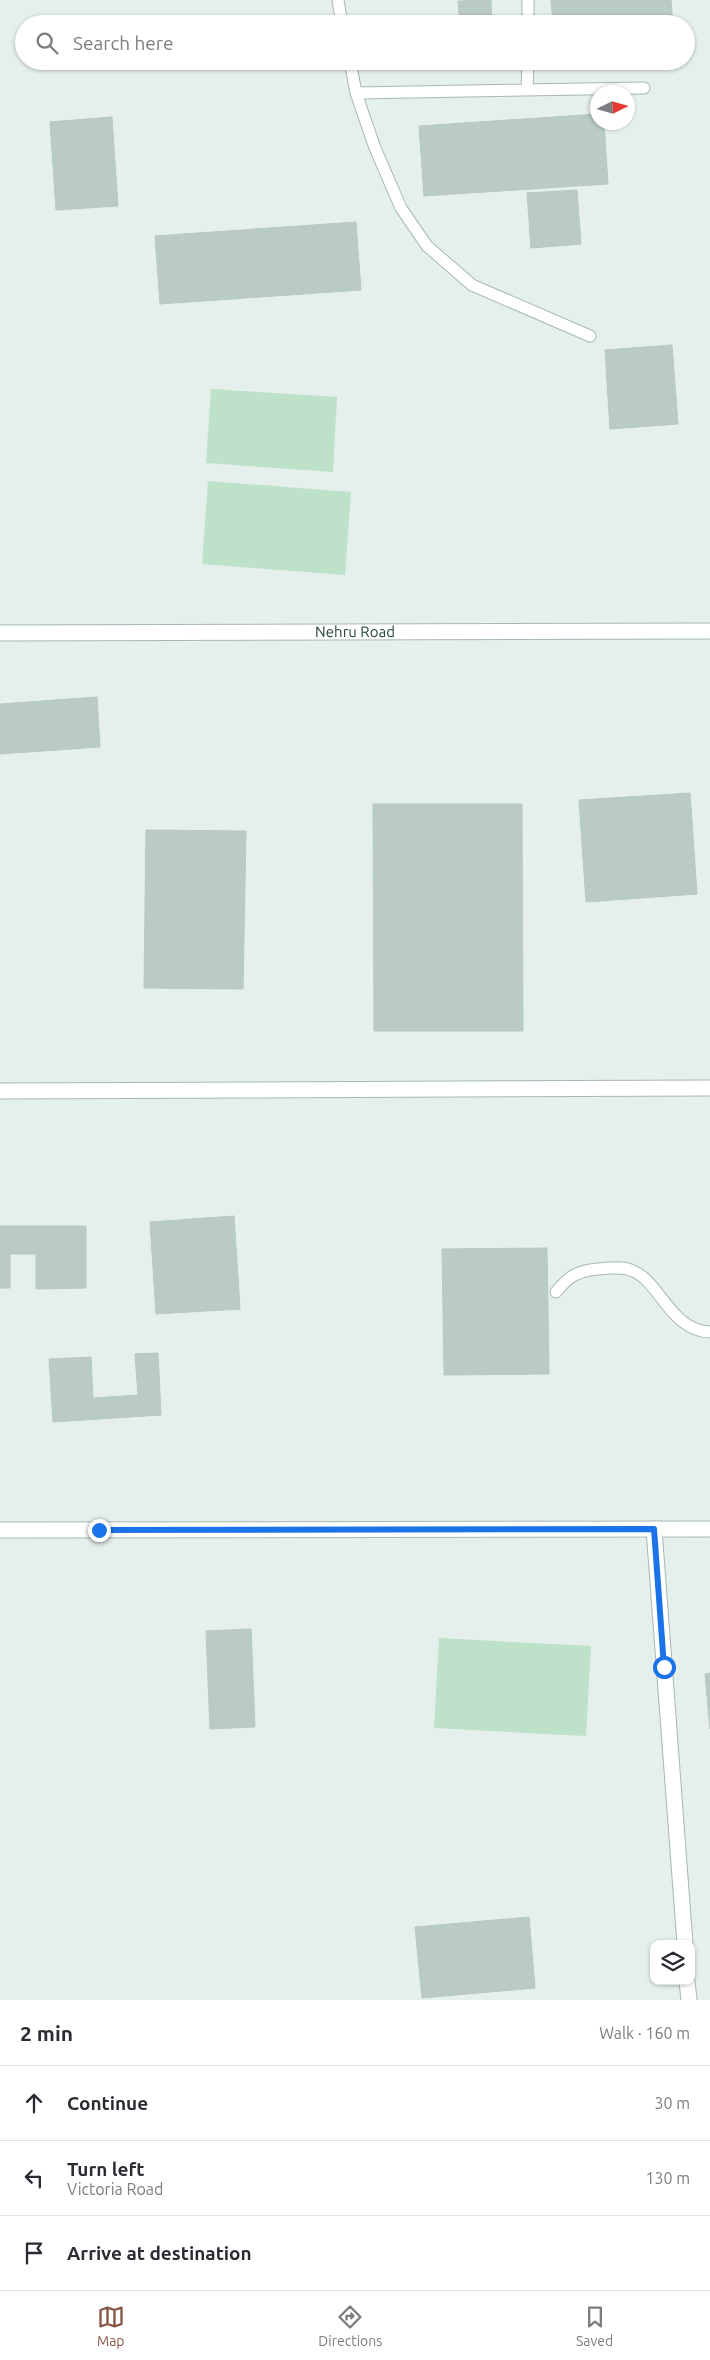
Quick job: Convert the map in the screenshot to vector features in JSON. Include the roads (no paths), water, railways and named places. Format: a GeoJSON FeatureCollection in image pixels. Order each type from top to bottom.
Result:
{"type":"FeatureCollection","features":[{"type":"Feature","properties":{"kind":"street","name":"Nehru Road"},"geometry":{"type":"LineString","coordinates":[[0,633],[710,631]]}},
{"type":"Feature","properties":{"kind":"street"},"geometry":{"type":"LineString","coordinates":[[0,1091],[710,1088]]}},
{"type":"Feature","properties":{"kind":"street"},"geometry":{"type":"LineString","coordinates":[[654,1529],[684,1940]]}},
{"type":"Feature","properties":{"kind":"street"},"geometry":{"type":"LineString","coordinates":[[0,1530],[710,1529]]}},
{"type":"Feature","properties":{"kind":"street"},"geometry":{"type":"LineString","coordinates":[[687,1985],[689,2000]]}},
{"type":"Feature","properties":{"kind":"lane"},"geometry":{"type":"LineString","coordinates":[[338,0],[340,15]]}},
{"type":"Feature","properties":{"kind":"lane"},"geometry":{"type":"LineString","coordinates":[[528,0],[528,15]]}},
{"type":"Feature","properties":{"kind":"lane"},"geometry":{"type":"LineString","coordinates":[[352,70],[356,93],[375,148],[401,208],[427,246],[472,285],[590,336]]}},
{"type":"Feature","properties":{"kind":"lane"},"geometry":{"type":"LineString","coordinates":[[528,70],[528,90]]}},
{"type":"Feature","properties":{"kind":"lane"},"geometry":{"type":"LineString","coordinates":[[356,93],[644,88]]}},
{"type":"Feature","properties":{"kind":"lane"},"geometry":{"type":"LineString","coordinates":[[556,1292],[568,1277],[589,1270],[615,1268],[634,1271],[654,1289],[667,1308],[690,1326],[710,1332]]}}]}
